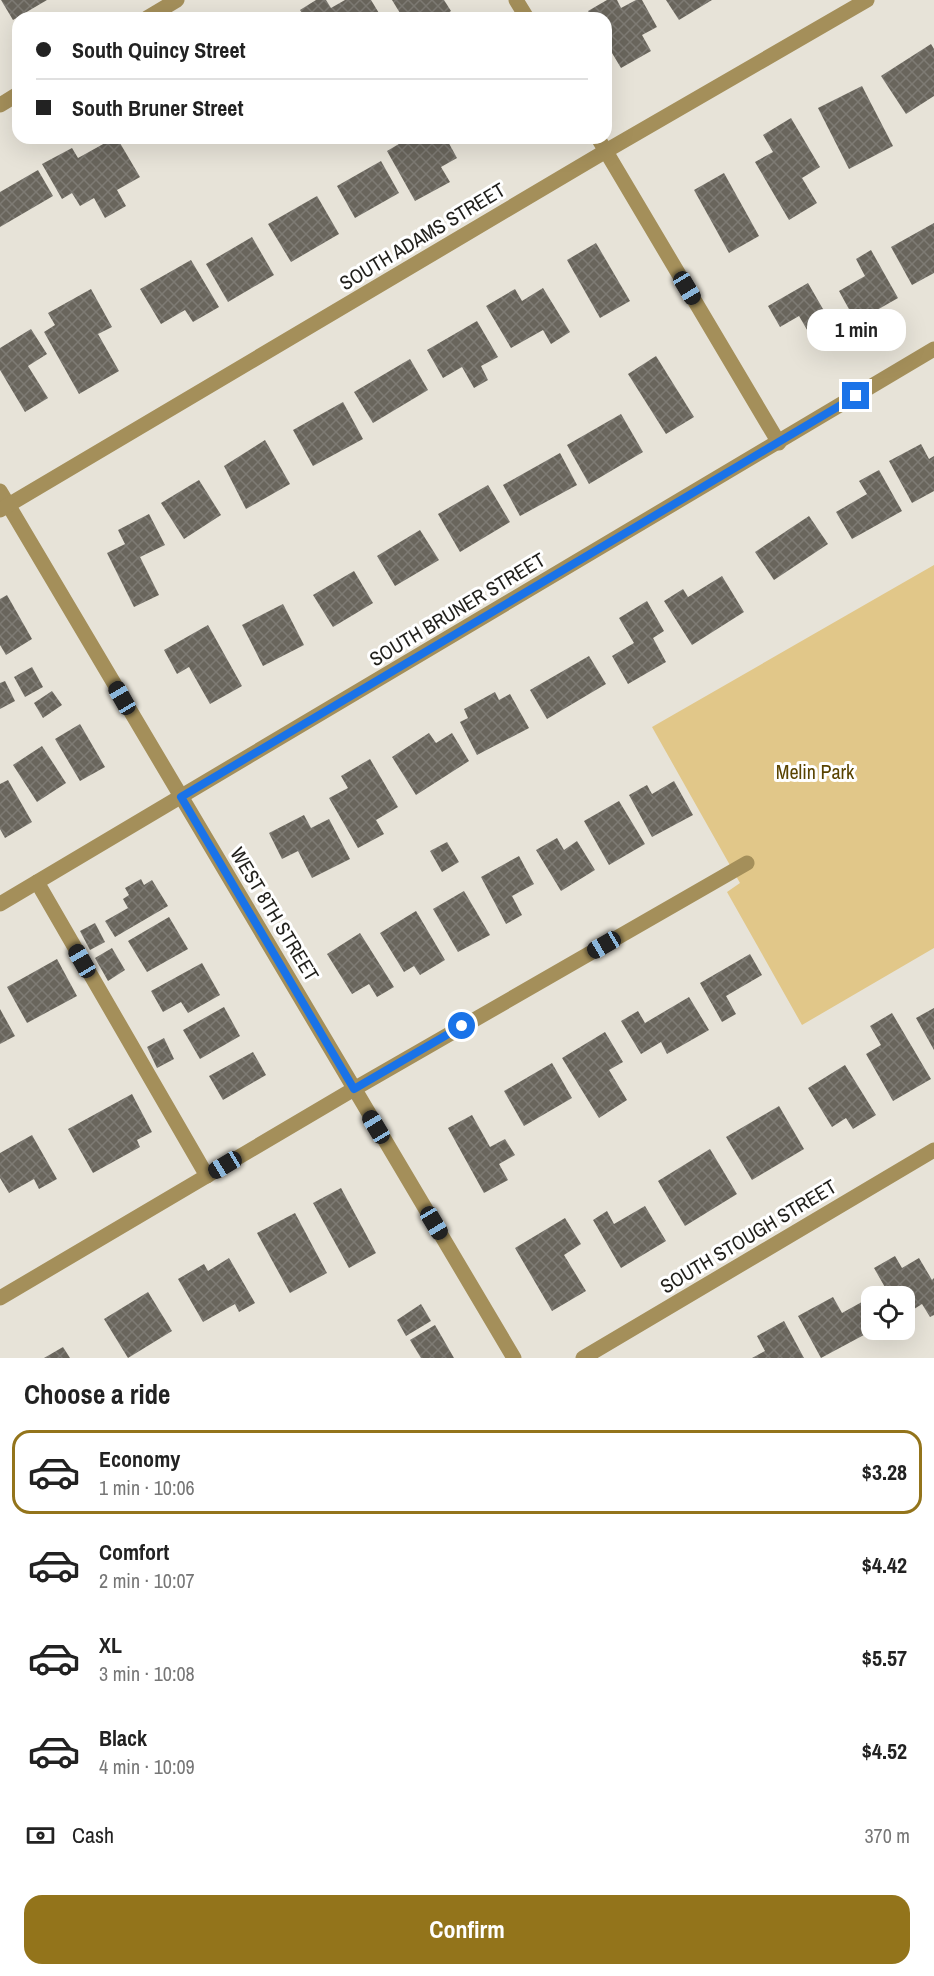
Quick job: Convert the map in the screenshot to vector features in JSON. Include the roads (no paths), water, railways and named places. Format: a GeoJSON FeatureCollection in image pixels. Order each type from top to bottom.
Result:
{"type":"FeatureCollection","features":[{"type":"Feature","properties":{"kind":"street"},"geometry":{"type":"LineString","coordinates":[[157,12],[177,0]]}},
{"type":"Feature","properties":{"kind":"street","name":"SOUTH ADAMS STREET"},"geometry":{"type":"LineString","coordinates":[[612,140],[867,0]]}},
{"type":"Feature","properties":{"kind":"street"},"geometry":{"type":"LineString","coordinates":[[602,145],[779,443]]}},
{"type":"Feature","properties":{"kind":"street","name":"SOUTH ADAMS STREET"},"geometry":{"type":"LineString","coordinates":[[4,508],[602,145]]}},
{"type":"Feature","properties":{"kind":"street","name":"SOUTH BRUNER STREET"},"geometry":{"type":"LineString","coordinates":[[0,904],[934,350]]}},
{"type":"Feature","properties":{"kind":"street","name":"WEST 8TH STREET"},"geometry":{"type":"LineString","coordinates":[[0,491],[4,508],[181,797],[514,1358]]}},
{"type":"Feature","properties":{"kind":"street"},"geometry":{"type":"LineString","coordinates":[[0,1298],[354,1089],[747,863]]}},
{"type":"Feature","properties":{"kind":"street"},"geometry":{"type":"LineString","coordinates":[[37,882],[207,1176]]}},
{"type":"Feature","properties":{"kind":"street","name":"SOUTH STOUGH STREET"},"geometry":{"type":"LineString","coordinates":[[583,1358],[934,1150]]}},
{"type":"Feature","properties":{"kind":"park label","name":"Melin Park"},"geometry":{"type":"Point","coordinates":[815,771]}}]}
